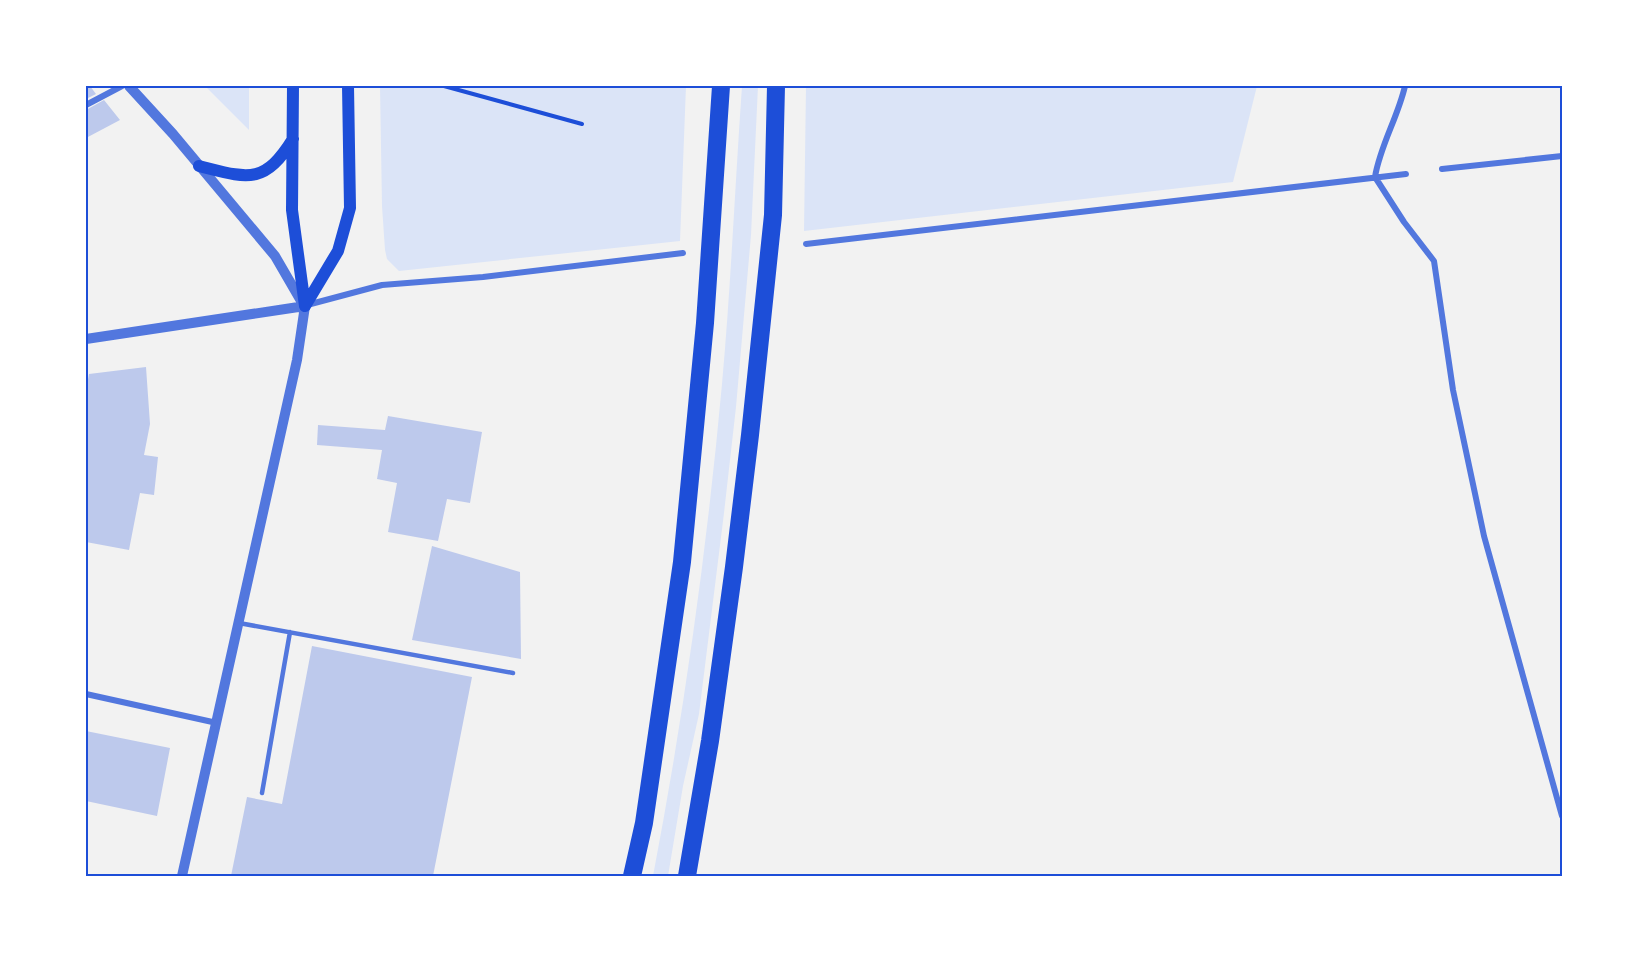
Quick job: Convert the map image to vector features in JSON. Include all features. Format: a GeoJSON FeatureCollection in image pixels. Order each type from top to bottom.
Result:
{"type":"FeatureCollection","features":[{"type":"Feature","properties":{"kind":"highway"},"geometry":{"type":"LineString","coordinates":[[632,876],[644,823],[682,562],[705,323],[721,86]]}},
{"type":"Feature","properties":{"kind":"highway"},"geometry":{"type":"LineString","coordinates":[[687,876],[725,637],[750,435],[773,215],[776,86]]}},
{"type":"Feature","properties":{"kind":"main road"},"geometry":{"type":"LineString","coordinates":[[293,86],[292,210],[305,306]]}},
{"type":"Feature","properties":{"kind":"main road"},"geometry":{"type":"LineString","coordinates":[[305,306],[338,251],[350,208],[348,86]]}},
{"type":"Feature","properties":{"kind":"main road"},"geometry":{"type":"LineString","coordinates":[[200,166],[233,175],[255,175],[278,162],[294,138]]}},
{"type":"Feature","properties":{"kind":"street"},"geometry":{"type":"LineString","coordinates":[[86,105],[122,86]]}},
{"type":"Feature","properties":{"kind":"street"},"geometry":{"type":"LineString","coordinates":[[129,86],[275,256],[305,306],[297,360],[182,876]]}},
{"type":"Feature","properties":{"kind":"street"},"geometry":{"type":"LineString","coordinates":[[1405,86],[1377,164],[1375,177],[1404,222],[1434,261],[1454,390],[1484,536],[1563,816]]}},
{"type":"Feature","properties":{"kind":"street"},"geometry":{"type":"LineString","coordinates":[[1442,169],[1563,156]]}},
{"type":"Feature","properties":{"kind":"street"},"geometry":{"type":"LineString","coordinates":[[806,244],[1406,174]]}},
{"type":"Feature","properties":{"kind":"street"},"geometry":{"type":"LineString","coordinates":[[86,339],[305,306],[382,285],[483,277],[683,253]]}},
{"type":"Feature","properties":{"kind":"street"},"geometry":{"type":"LineString","coordinates":[[86,694],[217,723]]}},
{"type":"Feature","properties":{"kind":"lane"},"geometry":{"type":"LineString","coordinates":[[239,623],[513,673]]}},
{"type":"Feature","properties":{"kind":"lane"},"geometry":{"type":"LineString","coordinates":[[262,793],[290,632]]}},
{"type":"Feature","properties":{"kind":"path"},"geometry":{"type":"LineString","coordinates":[[444,86],[582,124]]}},
{"type":"Feature","properties":{"kind":"shaded area"},"geometry":{"type":"Polygon","coordinates":[[[205,86],[249,86],[249,130],[205,86]]]}},
{"type":"Feature","properties":{"kind":"shaded area"},"geometry":{"type":"Polygon","coordinates":[[[380,86],[686,86],[680,241],[399,271],[387,259],[385,250],[380,86]]]}},
{"type":"Feature","properties":{"kind":"shaded area"},"geometry":{"type":"Polygon","coordinates":[[[742,86],[758,86],[751,235],[736,407],[699,714],[683,786],[668,876],[653,876],[694,631],[716,446],[725,347],[742,86]]]}},
{"type":"Feature","properties":{"kind":"shaded area"},"geometry":{"type":"Polygon","coordinates":[[[806,86],[1257,86],[1233,182],[804,231],[806,86]]]}},
{"type":"Feature","properties":{"kind":"building"},"geometry":{"type":"Polygon","coordinates":[[[86,86],[90,86],[96,94],[86,99],[86,86]]]}},
{"type":"Feature","properties":{"kind":"building"},"geometry":{"type":"Polygon","coordinates":[[[104,100],[120,120],[86,138],[86,110],[104,100]]]}},
{"type":"Feature","properties":{"kind":"building"},"geometry":{"type":"Polygon","coordinates":[[[146,367],[150,424],[144,455],[158,457],[154,495],[140,493],[129,550],[86,542],[86,390],[89,374],[146,367]]]}},
{"type":"Feature","properties":{"kind":"building"},"geometry":{"type":"Polygon","coordinates":[[[388,416],[482,432],[470,503],[447,499],[438,541],[388,532],[397,483],[377,479],[382,450],[317,445],[318,425],[385,430],[388,416]]]}},
{"type":"Feature","properties":{"kind":"building"},"geometry":{"type":"Polygon","coordinates":[[[432,546],[520,572],[521,659],[412,640],[432,546]]]}},
{"type":"Feature","properties":{"kind":"building"},"geometry":{"type":"Polygon","coordinates":[[[312,646],[472,677],[433,876],[231,876],[247,797],[282,804],[312,646]]]}},
{"type":"Feature","properties":{"kind":"building"},"geometry":{"type":"Polygon","coordinates":[[[86,731],[170,748],[157,816],[86,801],[86,731]]]}}]}
